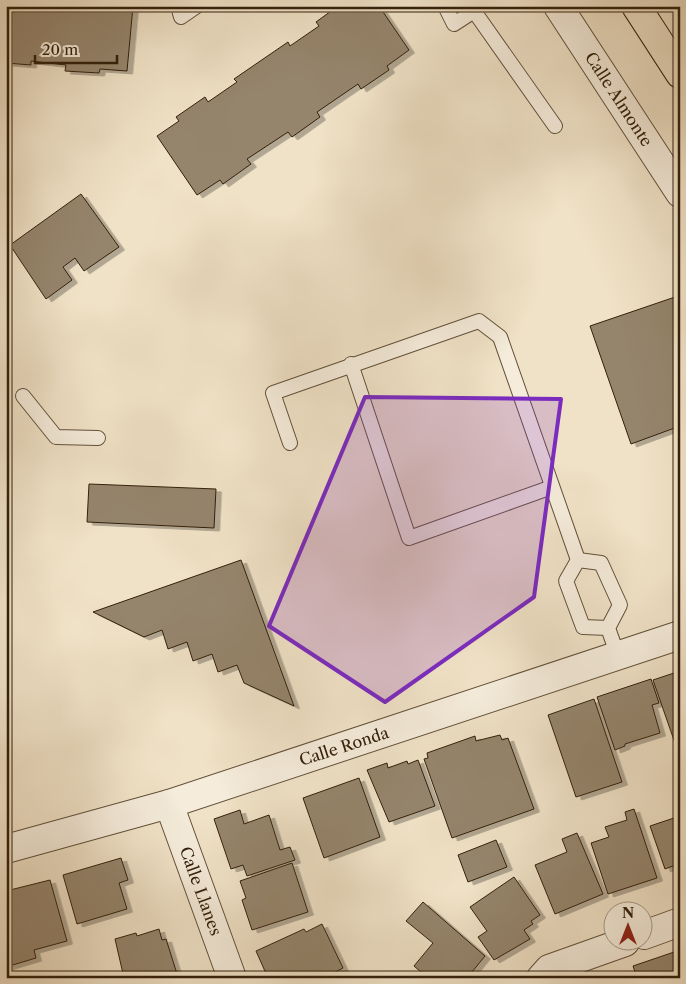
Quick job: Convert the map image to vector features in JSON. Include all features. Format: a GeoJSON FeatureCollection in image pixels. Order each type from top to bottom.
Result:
{"type":"FeatureCollection","features":[{"type":"Feature","properties":{"kind":"highway"},"geometry":{"type":"LineString","coordinates":[[636,6],[680,74]]}},
{"type":"Feature","properties":{"kind":"street","name":"Calle Almonte"},"geometry":{"type":"LineString","coordinates":[[558,6],[680,192]]}},
{"type":"Feature","properties":{"kind":"street","name":"Calle Ronda"},"geometry":{"type":"LineString","coordinates":[[6,849],[169,804],[680,635]]}},
{"type":"Feature","properties":{"kind":"street","name":"Calle Llanes"},"geometry":{"type":"LineString","coordinates":[[169,804],[232,978]]}},
{"type":"Feature","properties":{"kind":"street"},"geometry":{"type":"LineString","coordinates":[[654,931],[680,922]]}},
{"type":"Feature","properties":{"kind":"street"},"geometry":{"type":"LineString","coordinates":[[541,978],[549,969],[604,950]]}},
{"type":"Feature","properties":{"kind":"lane"},"geometry":{"type":"LineString","coordinates":[[178,6],[181,17],[197,6]]}},
{"type":"Feature","properties":{"kind":"lane"},"geometry":{"type":"LineString","coordinates":[[445,6],[454,24],[474,11],[555,126]]}},
{"type":"Feature","properties":{"kind":"lane"},"geometry":{"type":"LineString","coordinates":[[290,443],[273,393],[351,364],[478,321],[500,337],[578,560],[566,581],[583,627],[608,628]]}},
{"type":"Feature","properties":{"kind":"lane"},"geometry":{"type":"LineString","coordinates":[[351,364],[409,538],[552,486]]}},
{"type":"Feature","properties":{"kind":"lane"},"geometry":{"type":"LineString","coordinates":[[23,396],[56,437],[98,438]]}},
{"type":"Feature","properties":{"kind":"lane"},"geometry":{"type":"LineString","coordinates":[[578,560],[601,563],[613,587],[620,605],[608,628],[618,656]]}},
{"type":"Feature","properties":{"kind":"highlighted area"},"geometry":{"type":"Polygon","coordinates":[[[365,397],[561,399],[534,597],[385,702],[269,626],[365,397]]]}},
{"type":"Feature","properties":{"kind":"building"},"geometry":{"type":"Polygon","coordinates":[[[6,6],[133,6],[127,71],[100,69],[99,73],[65,71],[66,65],[31,61],[31,65],[6,63],[6,6]]]}},
{"type":"Feature","properties":{"kind":"building"},"geometry":{"type":"Polygon","coordinates":[[[338,6],[379,6],[409,50],[387,66],[389,70],[361,89],[358,84],[317,112],[320,117],[292,137],[288,132],[247,159],[251,164],[223,184],[220,180],[197,195],[157,136],[179,121],[176,117],[205,97],[208,102],[237,82],[234,79],[288,42],[290,46],[319,26],[316,22],[338,6]]]}},
{"type":"Feature","properties":{"kind":"building"},"geometry":{"type":"Polygon","coordinates":[[[81,194],[119,247],[84,271],[75,258],[63,267],[72,280],[46,299],[10,245],[81,194]]]}},
{"type":"Feature","properties":{"kind":"building"},"geometry":{"type":"Polygon","coordinates":[[[678,296],[680,303],[680,426],[631,444],[590,326],[678,296]]]}},
{"type":"Feature","properties":{"kind":"building"},"geometry":{"type":"Polygon","coordinates":[[[89,484],[216,489],[214,528],[87,522],[89,484]]]}},
{"type":"Feature","properties":{"kind":"building"},"geometry":{"type":"Polygon","coordinates":[[[241,560],[294,706],[244,683],[237,665],[218,672],[212,654],[193,661],[187,642],[168,649],[162,630],[144,637],[93,612],[241,560]]]}},
{"type":"Feature","properties":{"kind":"building"},"geometry":{"type":"Polygon","coordinates":[[[680,671],[680,744],[676,746],[653,680],[680,671]]]}},
{"type":"Feature","properties":{"kind":"building"},"geometry":{"type":"Polygon","coordinates":[[[651,679],[659,703],[652,705],[660,733],[625,744],[625,746],[615,750],[597,697],[651,679]]]}},
{"type":"Feature","properties":{"kind":"building"},"geometry":{"type":"Polygon","coordinates":[[[594,699],[622,782],[576,797],[548,715],[594,699]]]}},
{"type":"Feature","properties":{"kind":"building"},"geometry":{"type":"Polygon","coordinates":[[[500,735],[502,740],[508,738],[534,809],[452,838],[424,759],[428,758],[427,753],[475,736],[476,741],[500,735]]]}},
{"type":"Feature","properties":{"kind":"building"},"geometry":{"type":"Polygon","coordinates":[[[418,760],[435,806],[389,822],[367,770],[387,763],[388,768],[407,761],[408,764],[418,760]]]}},
{"type":"Feature","properties":{"kind":"building"},"geometry":{"type":"Polygon","coordinates":[[[359,778],[380,837],[324,858],[303,798],[359,778]]]}},
{"type":"Feature","properties":{"kind":"building"},"geometry":{"type":"Polygon","coordinates":[[[634,809],[657,878],[608,894],[591,843],[609,837],[605,827],[627,820],[625,812],[634,809]]]}},
{"type":"Feature","properties":{"kind":"building"},"geometry":{"type":"Polygon","coordinates":[[[240,810],[244,824],[269,815],[280,850],[290,847],[295,860],[247,876],[243,865],[231,869],[214,819],[240,810]]]}},
{"type":"Feature","properties":{"kind":"building"},"geometry":{"type":"Polygon","coordinates":[[[680,816],[680,869],[678,864],[665,869],[650,826],[680,816]]]}},
{"type":"Feature","properties":{"kind":"building"},"geometry":{"type":"Polygon","coordinates":[[[577,833],[603,894],[555,914],[535,865],[567,852],[562,839],[577,833]]]}},
{"type":"Feature","properties":{"kind":"building"},"geometry":{"type":"Polygon","coordinates":[[[496,840],[507,867],[468,882],[458,855],[496,840]]]}},
{"type":"Feature","properties":{"kind":"building"},"geometry":{"type":"Polygon","coordinates":[[[121,858],[128,880],[119,883],[127,909],[77,924],[63,875],[121,858]]]}},
{"type":"Feature","properties":{"kind":"building"},"geometry":{"type":"Polygon","coordinates":[[[292,863],[308,912],[252,930],[242,900],[246,898],[240,881],[292,863]]]}},
{"type":"Feature","properties":{"kind":"building"},"geometry":{"type":"Polygon","coordinates":[[[514,877],[540,915],[531,921],[533,924],[524,930],[530,939],[494,960],[478,937],[487,931],[470,907],[514,877]]]}},
{"type":"Feature","properties":{"kind":"building"},"geometry":{"type":"Polygon","coordinates":[[[50,880],[67,941],[34,950],[36,958],[6,967],[6,938],[11,936],[6,918],[6,891],[50,880]]]}},
{"type":"Feature","properties":{"kind":"building"},"geometry":{"type":"Polygon","coordinates":[[[423,902],[485,956],[467,978],[428,978],[414,966],[433,943],[406,921],[423,902]]]}},
{"type":"Feature","properties":{"kind":"building"},"geometry":{"type":"Polygon","coordinates":[[[322,924],[343,968],[324,978],[268,978],[256,951],[304,929],[306,932],[322,924]]]}},
{"type":"Feature","properties":{"kind":"building"},"geometry":{"type":"Polygon","coordinates":[[[159,929],[162,940],[166,939],[178,977],[124,978],[115,939],[136,933],[137,936],[159,929]]]}},
{"type":"Feature","properties":{"kind":"building"},"geometry":{"type":"Polygon","coordinates":[[[680,950],[680,978],[637,978],[633,966],[680,950]]]}}]}
